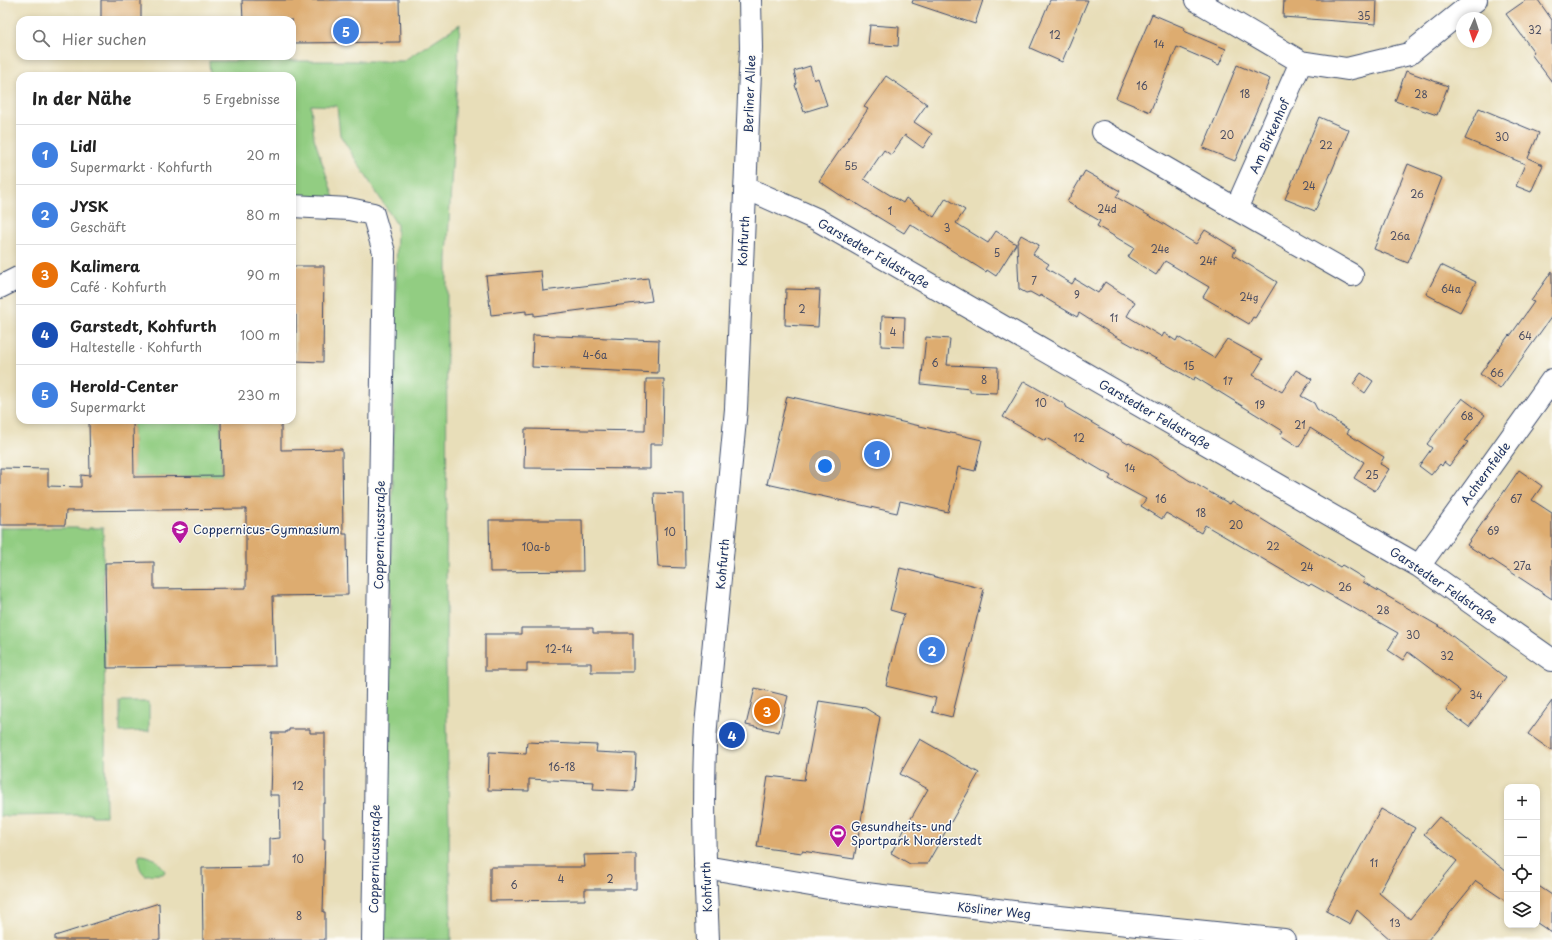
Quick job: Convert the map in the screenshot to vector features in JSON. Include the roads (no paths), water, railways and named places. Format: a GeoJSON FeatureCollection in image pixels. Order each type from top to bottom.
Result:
{"type":"FeatureCollection","features":[{"type":"Feature","properties":{"kind":"street","name":"Berliner Allee"},"geometry":{"type":"LineString","coordinates":[[746,188],[751,48],[750,0]]}},
{"type":"Feature","properties":{"kind":"street"},"geometry":{"type":"LineString","coordinates":[[1196,0],[1301,62],[1347,69],[1409,54],[1476,0]]}},
{"type":"Feature","properties":{"kind":"street","name":"Am Birkenhof"},"geometry":{"type":"LineString","coordinates":[[1236,208],[1301,62]]}},
{"type":"Feature","properties":{"kind":"street"},"geometry":{"type":"LineString","coordinates":[[1103,132],[1352,275]]}},
{"type":"Feature","properties":{"kind":"street","name":"Garstedter Feldstraße"},"geometry":{"type":"LineString","coordinates":[[746,188],[816,219],[1419,566],[1552,660]]}},
{"type":"Feature","properties":{"kind":"street","name":"Kohfurth"},"geometry":{"type":"LineString","coordinates":[[708,940],[705,867],[704,767],[706,726],[736,409],[746,188]]}},
{"type":"Feature","properties":{"kind":"street","name":"Coppernicusstraße"},"geometry":{"type":"LineString","coordinates":[[296,206],[349,209],[373,214],[384,252],[373,940]]}},
{"type":"Feature","properties":{"kind":"street"},"geometry":{"type":"LineString","coordinates":[[0,287],[16,279]]}},
{"type":"Feature","properties":{"kind":"street","name":"Achternfelde"},"geometry":{"type":"LineString","coordinates":[[1419,566],[1552,380]]}},
{"type":"Feature","properties":{"kind":"street","name":"Kösliner Weg"},"geometry":{"type":"LineString","coordinates":[[705,867],[872,895],[1030,914],[1284,940]]}},
{"type":"Feature","properties":{"kind":"place","name":"Herold-Center"},"geometry":{"type":"Point","coordinates":[346,31]}},
{"type":"Feature","properties":{"kind":"place","name":"Lidl"},"geometry":{"type":"Point","coordinates":[877,454]}},
{"type":"Feature","properties":{"kind":"place","name":"Coppernicus-Gymnasium"},"geometry":{"type":"Point","coordinates":[180,544]}},
{"type":"Feature","properties":{"kind":"place","name":"JYSK"},"geometry":{"type":"Point","coordinates":[932,650]}},
{"type":"Feature","properties":{"kind":"place","name":"Kalimera"},"geometry":{"type":"Point","coordinates":[767,711]}},
{"type":"Feature","properties":{"kind":"place","name":"Garstedt, Kohfurth"},"geometry":{"type":"Point","coordinates":[732,735]}},
{"type":"Feature","properties":{"kind":"place","name":"Gesundheits- und Sportpark Norderstedt"},"geometry":{"type":"Point","coordinates":[838,848]}}]}
